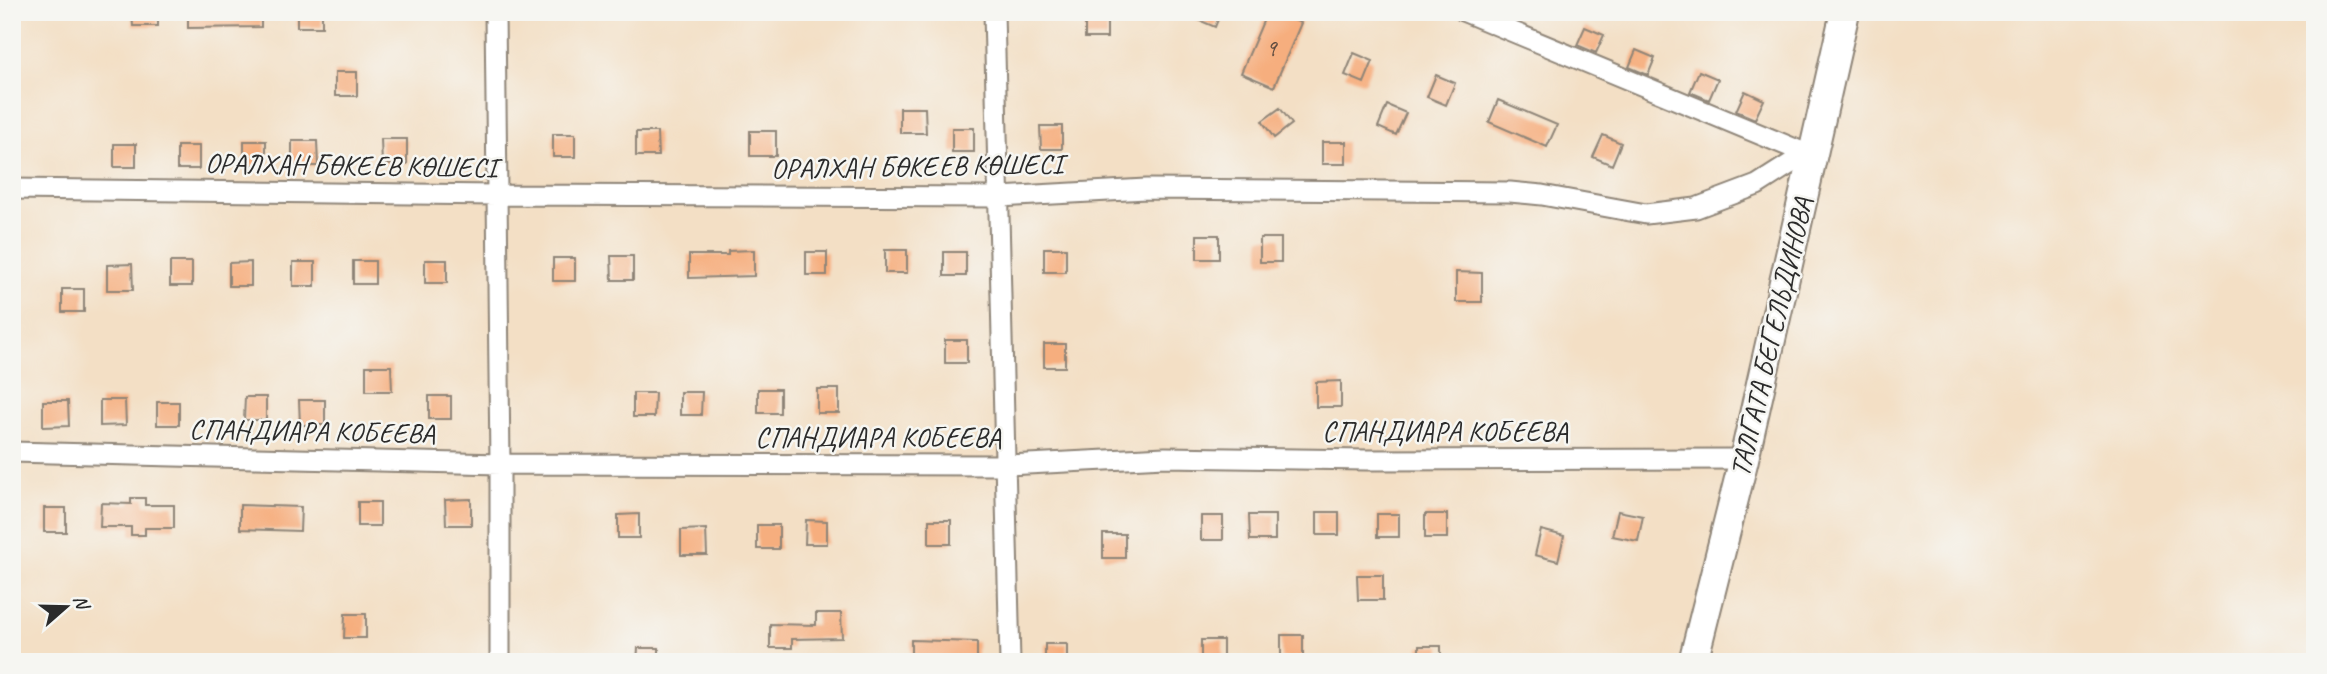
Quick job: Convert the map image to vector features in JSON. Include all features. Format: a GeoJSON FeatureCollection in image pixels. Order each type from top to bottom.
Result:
{"type":"FeatureCollection","features":[{"type":"Feature","properties":{"kind":"street"},"geometry":{"type":"LineString","coordinates":[[495,12],[500,662]]}},
{"type":"Feature","properties":{"kind":"street"},"geometry":{"type":"LineString","coordinates":[[994,12],[1010,662]]}},
{"type":"Feature","properties":{"kind":"street"},"geometry":{"type":"LineString","coordinates":[[1465,12],[1810,154]]}},
{"type":"Feature","properties":{"kind":"street","name":"ТАЛГАТА БЕГЕЛЬДИНОВА"},"geometry":{"type":"LineString","coordinates":[[1693,662],[1744,459],[1810,154],[1845,12]]}},
{"type":"Feature","properties":{"kind":"street","name":"ОРАЛХАН БӨКЕЕВ КӨШЕСІ"},"geometry":{"type":"LineString","coordinates":[[12,189],[1000,197],[1146,189],[1510,192],[1542,195],[1646,214],[1696,208],[1757,185],[1810,154]]}},
{"type":"Feature","properties":{"kind":"street","name":"СПАНДИАРА КОБЕЕВА"},"geometry":{"type":"LineString","coordinates":[[12,452],[500,464],[1007,465],[1165,457],[1367,460],[1744,459]]}},
{"type":"Feature","properties":{"kind":"building"},"geometry":{"type":"Polygon","coordinates":[[[132,12],[158,12],[158,26],[133,26],[132,12]]]}},
{"type":"Feature","properties":{"kind":"building"},"geometry":{"type":"Polygon","coordinates":[[[188,12],[261,12],[261,27],[188,28],[188,12]]]}},
{"type":"Feature","properties":{"kind":"building"},"geometry":{"type":"Polygon","coordinates":[[[297,12],[322,12],[322,27],[297,27],[297,12]]]}},
{"type":"Feature","properties":{"kind":"building"},"geometry":{"type":"Polygon","coordinates":[[[1180,12],[1221,12],[1215,27],[1180,12]]]}},
{"type":"Feature","properties":{"kind":"building"},"geometry":{"type":"Polygon","coordinates":[[[1267,12],[1275,12],[1301,23],[1274,87],[1241,73],[1267,12]]]}},
{"type":"Feature","properties":{"kind":"building"},"geometry":{"type":"Polygon","coordinates":[[[1085,14],[1107,14],[1107,38],[1085,38],[1085,14]]]}},
{"type":"Feature","properties":{"kind":"building"},"geometry":{"type":"Polygon","coordinates":[[[1585,27],[1604,35],[1596,53],[1577,45],[1585,27]]]}},
{"type":"Feature","properties":{"kind":"building"},"geometry":{"type":"Polygon","coordinates":[[[1636,50],[1655,58],[1648,75],[1629,67],[1636,50]]]}},
{"type":"Feature","properties":{"kind":"building"},"geometry":{"type":"Polygon","coordinates":[[[1354,53],[1373,61],[1364,83],[1345,75],[1354,53]]]}},
{"type":"Feature","properties":{"kind":"building"},"geometry":{"type":"Polygon","coordinates":[[[1699,71],[1718,79],[1709,100],[1690,92],[1699,71]]]}},
{"type":"Feature","properties":{"kind":"building"},"geometry":{"type":"Polygon","coordinates":[[[335,72],[357,72],[357,96],[335,96],[335,72]]]}},
{"type":"Feature","properties":{"kind":"building"},"geometry":{"type":"Polygon","coordinates":[[[1436,75],[1455,83],[1446,105],[1427,97],[1436,75]]]}},
{"type":"Feature","properties":{"kind":"building"},"geometry":{"type":"Polygon","coordinates":[[[1745,91],[1764,100],[1755,119],[1736,111],[1745,91]]]}},
{"type":"Feature","properties":{"kind":"building"},"geometry":{"type":"Polygon","coordinates":[[[1498,100],[1557,125],[1547,147],[1489,122],[1498,100]]]}},
{"type":"Feature","properties":{"kind":"building"},"geometry":{"type":"Polygon","coordinates":[[[1387,105],[1406,113],[1396,135],[1378,127],[1387,105]]]}},
{"type":"Feature","properties":{"kind":"building"},"geometry":{"type":"Polygon","coordinates":[[[900,108],[925,108],[926,133],[900,133],[900,108]]]}},
{"type":"Feature","properties":{"kind":"building"},"geometry":{"type":"Polygon","coordinates":[[[1280,108],[1292,124],[1274,138],[1262,121],[1280,108]]]}},
{"type":"Feature","properties":{"kind":"building"},"geometry":{"type":"Polygon","coordinates":[[[1040,126],[1062,126],[1062,149],[1041,149],[1040,126]]]}},
{"type":"Feature","properties":{"kind":"building"},"geometry":{"type":"Polygon","coordinates":[[[952,128],[974,128],[974,152],[952,152],[952,128]]]}},
{"type":"Feature","properties":{"kind":"building"},"geometry":{"type":"Polygon","coordinates":[[[750,131],[776,131],[776,156],[750,156],[750,131]]]}},
{"type":"Feature","properties":{"kind":"building"},"geometry":{"type":"Polygon","coordinates":[[[636,132],[657,132],[658,156],[636,156],[636,132]]]}},
{"type":"Feature","properties":{"kind":"building"},"geometry":{"type":"Polygon","coordinates":[[[553,134],[575,134],[575,157],[553,157],[553,134]]]}},
{"type":"Feature","properties":{"kind":"building"},"geometry":{"type":"Polygon","coordinates":[[[1603,135],[1621,143],[1612,165],[1593,157],[1603,135]]]}},
{"type":"Feature","properties":{"kind":"building"},"geometry":{"type":"Polygon","coordinates":[[[381,139],[407,139],[407,164],[382,165],[381,139]]]}},
{"type":"Feature","properties":{"kind":"building"},"geometry":{"type":"Polygon","coordinates":[[[244,141],[266,141],[266,165],[244,165],[244,141]]]}},
{"type":"Feature","properties":{"kind":"building"},"geometry":{"type":"Polygon","coordinates":[[[292,141],[317,141],[318,166],[292,166],[292,141]]]}},
{"type":"Feature","properties":{"kind":"building"},"geometry":{"type":"Polygon","coordinates":[[[1322,142],[1346,142],[1346,164],[1322,164],[1322,142]]]}},
{"type":"Feature","properties":{"kind":"building"},"geometry":{"type":"Polygon","coordinates":[[[114,144],[136,144],[136,167],[114,167],[114,144]]]}},
{"type":"Feature","properties":{"kind":"building"},"geometry":{"type":"Polygon","coordinates":[[[177,146],[199,146],[199,169],[177,169],[177,146]]]}},
{"type":"Feature","properties":{"kind":"building"},"geometry":{"type":"Polygon","coordinates":[[[1197,235],[1219,235],[1219,259],[1197,259],[1197,235]]]}},
{"type":"Feature","properties":{"kind":"building"},"geometry":{"type":"Polygon","coordinates":[[[1260,238],[1281,238],[1281,262],[1260,262],[1260,238]]]}},
{"type":"Feature","properties":{"kind":"building"},"geometry":{"type":"Polygon","coordinates":[[[1044,248],[1066,248],[1066,272],[1044,272],[1044,248]]]}},
{"type":"Feature","properties":{"kind":"building"},"geometry":{"type":"Polygon","coordinates":[[[754,250],[754,276],[689,278],[689,255],[728,255],[728,251],[754,250]]]}},
{"type":"Feature","properties":{"kind":"building"},"geometry":{"type":"Polygon","coordinates":[[[885,250],[907,250],[907,273],[885,273],[885,250]]]}},
{"type":"Feature","properties":{"kind":"building"},"geometry":{"type":"Polygon","coordinates":[[[806,252],[827,252],[827,275],[806,275],[806,252]]]}},
{"type":"Feature","properties":{"kind":"building"},"geometry":{"type":"Polygon","coordinates":[[[944,252],[966,252],[966,276],[944,276],[944,252]]]}},
{"type":"Feature","properties":{"kind":"building"},"geometry":{"type":"Polygon","coordinates":[[[611,256],[633,256],[633,280],[612,280],[611,256]]]}},
{"type":"Feature","properties":{"kind":"building"},"geometry":{"type":"Polygon","coordinates":[[[553,258],[575,258],[575,281],[553,281],[553,258]]]}},
{"type":"Feature","properties":{"kind":"building"},"geometry":{"type":"Polygon","coordinates":[[[425,260],[447,260],[447,283],[425,283],[425,260]]]}},
{"type":"Feature","properties":{"kind":"building"},"geometry":{"type":"Polygon","coordinates":[[[353,261],[375,261],[375,284],[353,284],[353,261]]]}},
{"type":"Feature","properties":{"kind":"building"},"geometry":{"type":"Polygon","coordinates":[[[170,262],[192,262],[192,286],[170,286],[170,262]]]}},
{"type":"Feature","properties":{"kind":"building"},"geometry":{"type":"Polygon","coordinates":[[[251,262],[251,286],[229,286],[229,263],[251,262]]]}},
{"type":"Feature","properties":{"kind":"building"},"geometry":{"type":"Polygon","coordinates":[[[293,262],[315,262],[315,286],[293,286],[293,262]]]}},
{"type":"Feature","properties":{"kind":"building"},"geometry":{"type":"Polygon","coordinates":[[[132,264],[133,290],[107,290],[107,265],[132,264]]]}},
{"type":"Feature","properties":{"kind":"building"},"geometry":{"type":"Polygon","coordinates":[[[1456,272],[1482,273],[1482,302],[1456,302],[1456,272]]]}},
{"type":"Feature","properties":{"kind":"building"},"geometry":{"type":"Polygon","coordinates":[[[62,289],[84,289],[84,312],[62,312],[62,289]]]}},
{"type":"Feature","properties":{"kind":"building"},"geometry":{"type":"Polygon","coordinates":[[[945,340],[967,340],[967,363],[945,363],[945,340]]]}},
{"type":"Feature","properties":{"kind":"building"},"geometry":{"type":"Polygon","coordinates":[[[1044,344],[1065,344],[1065,367],[1044,367],[1044,344]]]}},
{"type":"Feature","properties":{"kind":"building"},"geometry":{"type":"Polygon","coordinates":[[[366,366],[391,366],[392,391],[366,391],[366,366]]]}},
{"type":"Feature","properties":{"kind":"building"},"geometry":{"type":"Polygon","coordinates":[[[1341,381],[1341,407],[1316,407],[1316,382],[1341,381]]]}},
{"type":"Feature","properties":{"kind":"building"},"geometry":{"type":"Polygon","coordinates":[[[758,389],[780,389],[780,413],[758,413],[758,389]]]}},
{"type":"Feature","properties":{"kind":"building"},"geometry":{"type":"Polygon","coordinates":[[[817,389],[839,389],[839,413],[817,413],[817,389]]]}},
{"type":"Feature","properties":{"kind":"building"},"geometry":{"type":"Polygon","coordinates":[[[680,392],[702,392],[701,415],[680,415],[680,392]]]}},
{"type":"Feature","properties":{"kind":"building"},"geometry":{"type":"Polygon","coordinates":[[[633,393],[655,393],[654,417],[633,417],[633,393]]]}},
{"type":"Feature","properties":{"kind":"building"},"geometry":{"type":"Polygon","coordinates":[[[429,396],[451,396],[451,419],[429,419],[429,396]]]}},
{"type":"Feature","properties":{"kind":"building"},"geometry":{"type":"Polygon","coordinates":[[[245,397],[266,397],[266,420],[244,420],[245,397]]]}},
{"type":"Feature","properties":{"kind":"building"},"geometry":{"type":"Polygon","coordinates":[[[100,400],[125,400],[126,425],[100,426],[100,400]]]}},
{"type":"Feature","properties":{"kind":"building"},"geometry":{"type":"Polygon","coordinates":[[[299,400],[325,400],[325,425],[300,425],[299,400]]]}},
{"type":"Feature","properties":{"kind":"building"},"geometry":{"type":"Polygon","coordinates":[[[43,401],[68,401],[69,426],[43,427],[43,401]]]}},
{"type":"Feature","properties":{"kind":"building"},"geometry":{"type":"Polygon","coordinates":[[[157,402],[179,402],[179,425],[157,425],[157,402]]]}},
{"type":"Feature","properties":{"kind":"building"},"geometry":{"type":"Polygon","coordinates":[[[131,498],[145,498],[145,505],[174,505],[174,528],[145,528],[145,535],[131,535],[131,527],[100,527],[101,503],[131,504],[131,498]]]}},
{"type":"Feature","properties":{"kind":"building"},"geometry":{"type":"Polygon","coordinates":[[[471,499],[471,525],[446,525],[445,500],[471,499]]]}},
{"type":"Feature","properties":{"kind":"building"},"geometry":{"type":"Polygon","coordinates":[[[358,502],[380,502],[380,526],[358,526],[358,502]]]}},
{"type":"Feature","properties":{"kind":"building"},"geometry":{"type":"Polygon","coordinates":[[[240,505],[301,507],[300,531],[240,529],[240,505]]]}},
{"type":"Feature","properties":{"kind":"building"},"geometry":{"type":"Polygon","coordinates":[[[44,508],[66,508],[66,532],[44,532],[44,508]]]}},
{"type":"Feature","properties":{"kind":"building"},"geometry":{"type":"Polygon","coordinates":[[[1618,511],[1643,516],[1638,541],[1612,536],[1618,511]]]}},
{"type":"Feature","properties":{"kind":"building"},"geometry":{"type":"Polygon","coordinates":[[[1317,512],[1339,512],[1339,535],[1317,535],[1317,512]]]}},
{"type":"Feature","properties":{"kind":"building"},"geometry":{"type":"Polygon","coordinates":[[[639,514],[639,538],[618,538],[618,515],[639,514]]]}},
{"type":"Feature","properties":{"kind":"building"},"geometry":{"type":"Polygon","coordinates":[[[1377,514],[1399,514],[1399,537],[1377,537],[1377,514]]]}},
{"type":"Feature","properties":{"kind":"building"},"geometry":{"type":"Polygon","coordinates":[[[1425,514],[1447,514],[1447,538],[1425,538],[1425,514]]]}},
{"type":"Feature","properties":{"kind":"building"},"geometry":{"type":"Polygon","coordinates":[[[1249,515],[1275,515],[1275,540],[1250,540],[1249,515]]]}},
{"type":"Feature","properties":{"kind":"building"},"geometry":{"type":"Polygon","coordinates":[[[1201,516],[1223,516],[1223,540],[1201,540],[1201,516]]]}},
{"type":"Feature","properties":{"kind":"building"},"geometry":{"type":"Polygon","coordinates":[[[806,520],[827,521],[827,544],[805,544],[806,520]]]}},
{"type":"Feature","properties":{"kind":"building"},"geometry":{"type":"Polygon","coordinates":[[[929,520],[951,520],[951,544],[929,544],[929,520]]]}},
{"type":"Feature","properties":{"kind":"building"},"geometry":{"type":"Polygon","coordinates":[[[757,525],[779,525],[779,549],[757,549],[757,525]]]}},
{"type":"Feature","properties":{"kind":"building"},"geometry":{"type":"Polygon","coordinates":[[[706,529],[707,555],[681,555],[681,530],[706,529]]]}},
{"type":"Feature","properties":{"kind":"building"},"geometry":{"type":"Polygon","coordinates":[[[1541,530],[1564,536],[1558,561],[1535,555],[1541,530]]]}},
{"type":"Feature","properties":{"kind":"building"},"geometry":{"type":"Polygon","coordinates":[[[1103,534],[1125,534],[1125,558],[1103,558],[1103,534]]]}},
{"type":"Feature","properties":{"kind":"building"},"geometry":{"type":"Polygon","coordinates":[[[1357,575],[1383,575],[1383,600],[1358,600],[1357,575]]]}},
{"type":"Feature","properties":{"kind":"building"},"geometry":{"type":"Polygon","coordinates":[[[816,613],[841,613],[842,638],[792,639],[792,648],[770,648],[770,624],[816,625],[816,613]]]}},
{"type":"Feature","properties":{"kind":"building"},"geometry":{"type":"Polygon","coordinates":[[[345,614],[366,614],[366,638],[344,638],[345,614]]]}},
{"type":"Feature","properties":{"kind":"building"},"geometry":{"type":"Polygon","coordinates":[[[1281,635],[1303,635],[1303,658],[1281,658],[1281,635]]]}},
{"type":"Feature","properties":{"kind":"building"},"geometry":{"type":"Polygon","coordinates":[[[911,640],[977,642],[977,662],[911,662],[911,640]]]}},
{"type":"Feature","properties":{"kind":"building"},"geometry":{"type":"Polygon","coordinates":[[[1201,640],[1223,640],[1223,662],[1201,662],[1201,640]]]}},
{"type":"Feature","properties":{"kind":"building"},"geometry":{"type":"Polygon","coordinates":[[[1045,644],[1067,644],[1067,662],[1045,662],[1045,644]]]}},
{"type":"Feature","properties":{"kind":"building"},"geometry":{"type":"Polygon","coordinates":[[[1419,646],[1441,646],[1441,662],[1419,662],[1419,646]]]}},
{"type":"Feature","properties":{"kind":"building"},"geometry":{"type":"Polygon","coordinates":[[[638,648],[659,648],[659,662],[637,662],[638,648]]]}}]}
